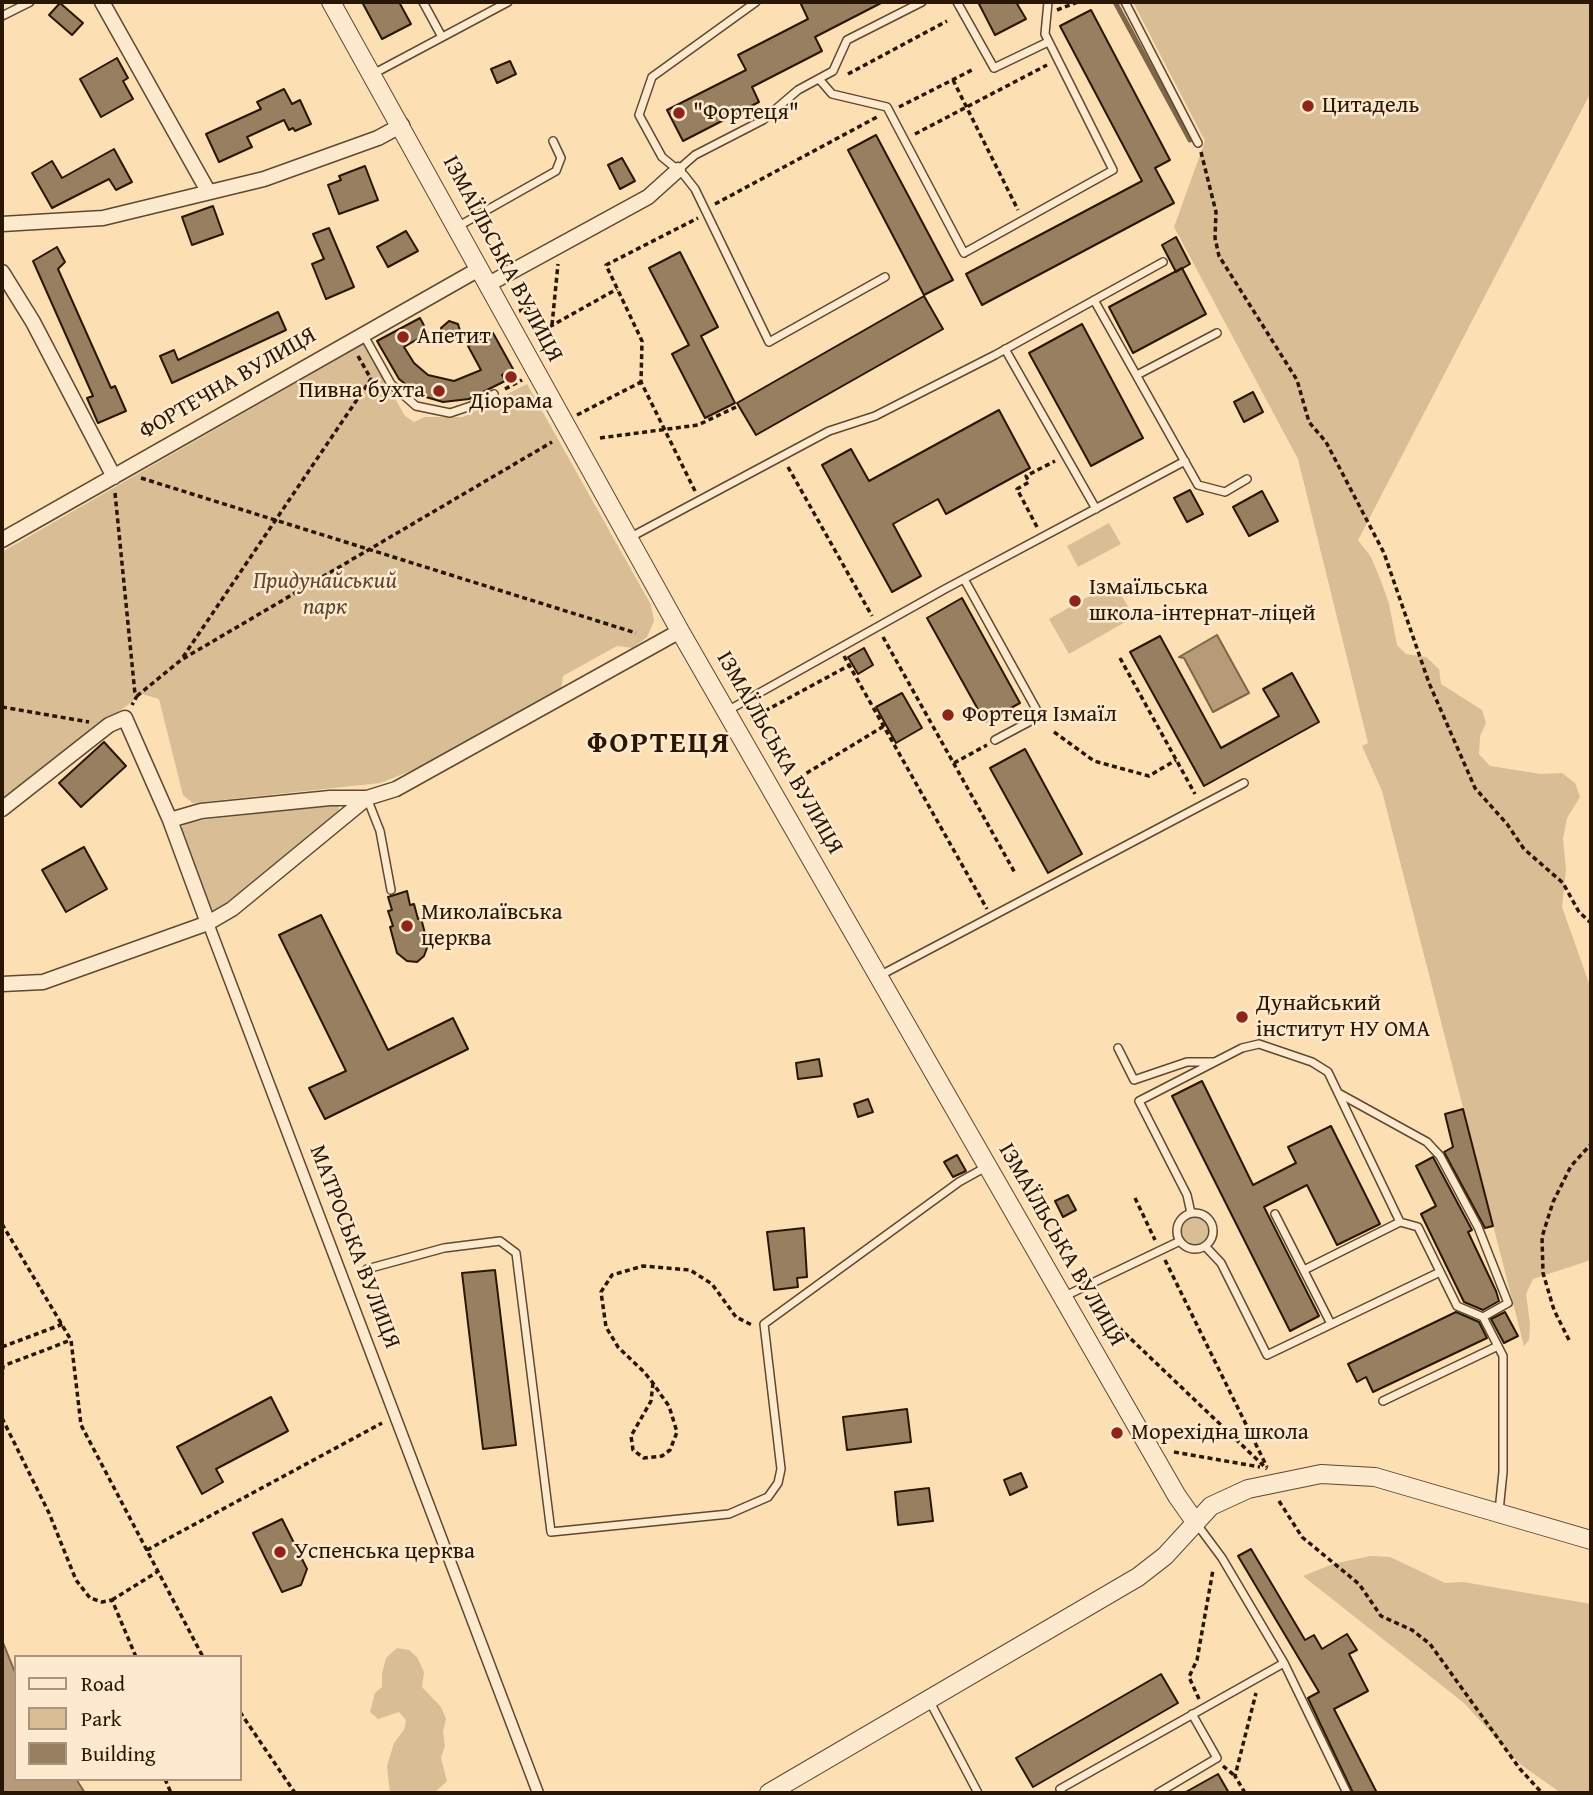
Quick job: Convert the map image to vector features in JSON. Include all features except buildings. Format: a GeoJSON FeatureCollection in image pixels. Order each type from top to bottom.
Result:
{"type":"FeatureCollection","features":[{"type":"Feature","properties":{"kind":"street"},"geometry":{"type":"LineString","coordinates":[[102,2],[208,191]]}},
{"type":"Feature","properties":{"kind":"street","name":"ІЗМАЇЛЬСЬКА ВУЛИЦЯ"},"geometry":{"type":"LineString","coordinates":[[331,2],[402,125],[483,277],[680,631],[1177,1496],[1196,1522]]}},
{"type":"Feature","properties":{"kind":"street"},"geometry":{"type":"LineString","coordinates":[[2,224],[103,218],[264,179],[379,138],[402,125]]}},
{"type":"Feature","properties":{"kind":"street","name":"ФОРТЕЧНА ВУЛИЦЯ"},"geometry":{"type":"LineString","coordinates":[[2,540],[363,334],[648,197],[678,170]]}},
{"type":"Feature","properties":{"kind":"street"},"geometry":{"type":"LineString","coordinates":[[2,272],[33,322],[114,477]]}},
{"type":"Feature","properties":{"kind":"street"},"geometry":{"type":"LineString","coordinates":[[2,984],[43,982],[208,923],[233,909],[367,798],[423,776],[680,631]]}},
{"type":"Feature","properties":{"kind":"street"},"geometry":{"type":"LineString","coordinates":[[2,809],[109,725],[125,718]]}},
{"type":"Feature","properties":{"kind":"street","name":"МАТРОСЬКА ВУЛИЦЯ"},"geometry":{"type":"LineString","coordinates":[[125,718],[170,820],[538,1793]]}},
{"type":"Feature","properties":{"kind":"street"},"geometry":{"type":"LineString","coordinates":[[170,820],[201,811],[330,798],[367,798]]}},
{"type":"Feature","properties":{"kind":"street"},"geometry":{"type":"LineString","coordinates":[[769,1793],[1138,1577],[1166,1556],[1211,1506],[1230,1495],[1272,1482],[1330,1473],[1375,1477],[1591,1540]]}},
{"type":"Feature","properties":{"kind":"lane"},"geometry":{"type":"LineString","coordinates":[[2,16],[30,2]]}},
{"type":"Feature","properties":{"kind":"lane"},"geometry":{"type":"LineString","coordinates":[[423,2],[442,37]]}},
{"type":"Feature","properties":{"kind":"lane"},"geometry":{"type":"LineString","coordinates":[[372,74],[508,2]]}},
{"type":"Feature","properties":{"kind":"lane"},"geometry":{"type":"LineString","coordinates":[[756,2],[652,77],[639,115],[656,149],[690,181],[718,232],[769,342],[885,277]]}},
{"type":"Feature","properties":{"kind":"lane"},"geometry":{"type":"LineString","coordinates":[[678,170],[695,155],[763,120],[789,96],[836,68],[841,48],[847,40],[922,2]]}},
{"type":"Feature","properties":{"kind":"lane"},"geometry":{"type":"LineString","coordinates":[[957,2],[994,68],[1048,42]]}},
{"type":"Feature","properties":{"kind":"lane"},"geometry":{"type":"LineString","coordinates":[[819,79],[832,94],[887,107],[964,253],[1113,170],[1048,42],[1045,34],[1048,2]]}},
{"type":"Feature","properties":{"kind":"lane"},"geometry":{"type":"LineString","coordinates":[[1125,2],[1198,143]]}},
{"type":"Feature","properties":{"kind":"lane"},"geometry":{"type":"LineString","coordinates":[[456,227],[556,171],[561,158],[553,141]]}},
{"type":"Feature","properties":{"kind":"lane"},"geometry":{"type":"LineString","coordinates":[[628,538],[829,431],[875,416],[1005,349],[1163,262]]}},
{"type":"Feature","properties":{"kind":"lane"},"geometry":{"type":"LineString","coordinates":[[1094,300],[1198,485],[1224,492],[1247,479]]}},
{"type":"Feature","properties":{"kind":"lane"},"geometry":{"type":"LineString","coordinates":[[1136,375],[1217,333]]}},
{"type":"Feature","properties":{"kind":"lane"},"geometry":{"type":"LineString","coordinates":[[363,334],[398,393],[427,410],[461,411],[494,394]]}},
{"type":"Feature","properties":{"kind":"lane"},"geometry":{"type":"LineString","coordinates":[[1005,349],[1096,509]]}},
{"type":"Feature","properties":{"kind":"lane"},"geometry":{"type":"LineString","coordinates":[[727,712],[964,579],[1185,461]]}},
{"type":"Feature","properties":{"kind":"lane"},"geometry":{"type":"LineString","coordinates":[[964,579],[1040,716],[995,740]]}},
{"type":"Feature","properties":{"kind":"lane"},"geometry":{"type":"LineString","coordinates":[[878,976],[1244,783]]}},
{"type":"Feature","properties":{"kind":"lane"},"geometry":{"type":"LineString","coordinates":[[367,798],[380,831],[391,890]]}},
{"type":"Feature","properties":{"kind":"lane"},"geometry":{"type":"LineString","coordinates":[[1191,1213],[1186,1195],[1139,1101],[1250,1045],[1268,1045],[1328,1072],[1400,1222]]}},
{"type":"Feature","properties":{"kind":"lane"},"geometry":{"type":"LineString","coordinates":[[1118,1048],[1134,1080],[1188,1062],[1214,1062]]}},
{"type":"Feature","properties":{"kind":"lane"},"geometry":{"type":"LineString","coordinates":[[1338,1093],[1427,1142],[1440,1156],[1478,1227],[1508,1303],[1483,1317]]}},
{"type":"Feature","properties":{"kind":"lane"},"geometry":{"type":"LineString","coordinates":[[367,1269],[444,1248],[500,1241],[516,1253],[551,1532],[729,1514],[768,1497],[778,1483],[781,1469],[764,1324],[930,1206],[959,1182],[987,1166]]}},
{"type":"Feature","properties":{"kind":"lane"},"geometry":{"type":"LineString","coordinates":[[1191,1213],[1202,1214],[1211,1221],[1212,1238],[1205,1246],[1194,1249],[1180,1241],[1178,1224],[1191,1213]]}},
{"type":"Feature","properties":{"kind":"lane"},"geometry":{"type":"LineString","coordinates":[[1276,1214],[1331,1324]]}},
{"type":"Feature","properties":{"kind":"lane"},"geometry":{"type":"LineString","coordinates":[[1304,1270],[1400,1222],[1418,1227],[1457,1306],[1483,1317],[1503,1356],[1503,1472],[1499,1511]]}},
{"type":"Feature","properties":{"kind":"lane"},"geometry":{"type":"LineString","coordinates":[[1062,1297],[1180,1241]]}},
{"type":"Feature","properties":{"kind":"lane"},"geometry":{"type":"LineString","coordinates":[[1205,1246],[1221,1263],[1268,1355],[1440,1272]]}},
{"type":"Feature","properties":{"kind":"lane"},"geometry":{"type":"LineString","coordinates":[[1383,1401],[1498,1346]]}},
{"type":"Feature","properties":{"kind":"lane"},"geometry":{"type":"LineString","coordinates":[[1196,1522],[1222,1558],[1284,1663],[1347,1793]]}},
{"type":"Feature","properties":{"kind":"lane"},"geometry":{"type":"LineString","coordinates":[[1062,1793],[1060,1789],[1284,1663]]}},
{"type":"Feature","properties":{"kind":"lane"},"geometry":{"type":"LineString","coordinates":[[929,1699],[978,1793]]}},
{"type":"Feature","properties":{"kind":"lane"},"geometry":{"type":"LineString","coordinates":[[1158,1793],[1217,1758],[1192,1714]]}},
{"type":"Feature","properties":{"kind":"path"},"geometry":{"type":"LineString","coordinates":[[1048,12],[1078,2]]}},
{"type":"Feature","properties":{"kind":"path"},"geometry":{"type":"LineString","coordinates":[[848,74],[947,21]]}},
{"type":"Feature","properties":{"kind":"path"},"geometry":{"type":"LineString","coordinates":[[915,134],[1052,62]]}},
{"type":"Feature","properties":{"kind":"path"},"geometry":{"type":"LineString","coordinates":[[901,106],[974,69]]}},
{"type":"Feature","properties":{"kind":"path"},"geometry":{"type":"LineString","coordinates":[[953,80],[1021,215]]}},
{"type":"Feature","properties":{"kind":"path"},"geometry":{"type":"LineString","coordinates":[[710,207],[881,115]]}},
{"type":"Feature","properties":{"kind":"path"},"geometry":{"type":"LineString","coordinates":[[1198,143],[1216,212],[1215,238],[1219,256],[1297,380],[1309,422],[1326,442],[1384,553],[1429,682],[1475,788],[1507,824],[1524,849],[1563,883],[1579,912],[1591,923]]}},
{"type":"Feature","properties":{"kind":"path"},"geometry":{"type":"LineString","coordinates":[[699,500],[641,382],[642,341],[606,265],[703,216]]}},
{"type":"Feature","properties":{"kind":"path"},"geometry":{"type":"LineString","coordinates":[[552,325],[558,260]]}},
{"type":"Feature","properties":{"kind":"path"},"geometry":{"type":"LineString","coordinates":[[542,331],[617,289]]}},
{"type":"Feature","properties":{"kind":"path"},"geometry":{"type":"LineString","coordinates":[[356,351],[372,379]]}},
{"type":"Feature","properties":{"kind":"path"},"geometry":{"type":"LineString","coordinates":[[181,660],[382,367]]}},
{"type":"Feature","properties":{"kind":"path"},"geometry":{"type":"LineString","coordinates":[[494,394],[522,380]]}},
{"type":"Feature","properties":{"kind":"path"},"geometry":{"type":"LineString","coordinates":[[575,416],[641,382]]}},
{"type":"Feature","properties":{"kind":"path"},"geometry":{"type":"LineString","coordinates":[[600,438],[698,425],[736,407]]}},
{"type":"Feature","properties":{"kind":"path"},"geometry":{"type":"LineString","coordinates":[[137,696],[140,697],[181,660],[552,442]]}},
{"type":"Feature","properties":{"kind":"path"},"geometry":{"type":"LineString","coordinates":[[782,456],[876,624]]}},
{"type":"Feature","properties":{"kind":"path"},"geometry":{"type":"LineString","coordinates":[[1041,533],[1017,489],[1029,482],[1026,477],[1054,461]]}},
{"type":"Feature","properties":{"kind":"path"},"geometry":{"type":"LineString","coordinates":[[136,476],[635,633]]}},
{"type":"Feature","properties":{"kind":"path"},"geometry":{"type":"LineString","coordinates":[[114,477],[137,696]]}},
{"type":"Feature","properties":{"kind":"path"},"geometry":{"type":"LineString","coordinates":[[880,632],[1015,873]]}},
{"type":"Feature","properties":{"kind":"path"},"geometry":{"type":"LineString","coordinates":[[840,649],[991,916]]}},
{"type":"Feature","properties":{"kind":"path"},"geometry":{"type":"LineString","coordinates":[[1120,658],[1195,794]]}},
{"type":"Feature","properties":{"kind":"path"},"geometry":{"type":"LineString","coordinates":[[748,720],[850,665]]}},
{"type":"Feature","properties":{"kind":"path"},"geometry":{"type":"LineString","coordinates":[[125,718],[137,696]]}},
{"type":"Feature","properties":{"kind":"path"},"geometry":{"type":"LineString","coordinates":[[2,707],[109,725]]}},
{"type":"Feature","properties":{"kind":"path"},"geometry":{"type":"LineString","coordinates":[[792,782],[884,726]]}},
{"type":"Feature","properties":{"kind":"path"},"geometry":{"type":"LineString","coordinates":[[1055,732],[1094,761],[1149,776],[1176,760]]}},
{"type":"Feature","properties":{"kind":"path"},"geometry":{"type":"LineString","coordinates":[[954,763],[995,740]]}},
{"type":"Feature","properties":{"kind":"path"},"geometry":{"type":"LineString","coordinates":[[1569,1340],[1554,1310],[1543,1273],[1542,1237],[1553,1202],[1571,1166],[1591,1144]]}},
{"type":"Feature","properties":{"kind":"path"},"geometry":{"type":"LineString","coordinates":[[1135,1198],[1158,1246]]}},
{"type":"Feature","properties":{"kind":"path"},"geometry":{"type":"LineString","coordinates":[[2,1224],[71,1339],[81,1425],[202,1655]]}},
{"type":"Feature","properties":{"kind":"path"},"geometry":{"type":"LineString","coordinates":[[1163,1255],[1269,1471]]}},
{"type":"Feature","properties":{"kind":"path"},"geometry":{"type":"LineString","coordinates":[[653,1383],[651,1401],[631,1436],[633,1450],[644,1458],[662,1456],[670,1450],[677,1432],[668,1406],[653,1383],[612,1339],[602,1315],[601,1292],[612,1275],[621,1270],[658,1266],[690,1270],[712,1284],[736,1317],[753,1326],[764,1324]]}},
{"type":"Feature","properties":{"kind":"path"},"geometry":{"type":"LineString","coordinates":[[1088,1298],[1269,1471]]}},
{"type":"Feature","properties":{"kind":"path"},"geometry":{"type":"LineString","coordinates":[[2,1347],[63,1324]]}},
{"type":"Feature","properties":{"kind":"path"},"geometry":{"type":"LineString","coordinates":[[2,1378],[3,1366],[71,1339]]}},
{"type":"Feature","properties":{"kind":"path"},"geometry":{"type":"LineString","coordinates":[[146,1550],[394,1417]]}},
{"type":"Feature","properties":{"kind":"path"},"geometry":{"type":"LineString","coordinates":[[2,1418],[82,1590],[90,1598],[102,1602],[112,1600],[157,1572]]}},
{"type":"Feature","properties":{"kind":"path"},"geometry":{"type":"LineString","coordinates":[[1174,1452],[1243,1462],[1269,1471]]}},
{"type":"Feature","properties":{"kind":"path"},"geometry":{"type":"LineString","coordinates":[[1276,1495],[1302,1537],[1359,1584],[1381,1616],[1412,1630],[1430,1644],[1520,1769],[1542,1793]]}},
{"type":"Feature","properties":{"kind":"path"},"geometry":{"type":"LineString","coordinates":[[1203,1707],[1189,1677],[1196,1660],[1213,1570]]}},
{"type":"Feature","properties":{"kind":"path"},"geometry":{"type":"LineString","coordinates":[[112,1600],[135,1655]]}},
{"type":"Feature","properties":{"kind":"path"},"geometry":{"type":"LineString","coordinates":[[1245,1793],[1235,1776],[1260,1677]]}},
{"type":"Feature","properties":{"kind":"path"},"geometry":{"type":"LineString","coordinates":[[242,1716],[295,1793]]}},
{"type":"Feature","properties":{"kind":"green space"},"geometry":{"type":"Polygon","coordinates":[[[1133,2],[1591,2],[1591,92],[1358,540],[1371,557],[1381,581],[1389,604],[1397,645],[1406,654],[1426,657],[1439,669],[1441,684],[1482,710],[1486,723],[1480,736],[1479,754],[1490,766],[1541,774],[1562,773],[1575,783],[1580,797],[1567,818],[1563,839],[1566,870],[1562,907],[1591,989],[1591,1260],[1533,1279],[1526,1294],[1530,1324],[1529,1340],[1524,1346],[1382,791],[1362,746],[1368,743],[1298,459],[1174,227],[1205,141],[1133,2]]]}},
{"type":"Feature","properties":{"kind":"green space","name":"Придунайський парк"},"geometry":{"type":"Polygon","coordinates":[[[364,344],[405,416],[414,422],[425,417],[463,417],[527,384],[651,605],[654,621],[647,637],[633,648],[617,646],[563,676],[561,689],[421,767],[380,783],[193,803],[183,795],[159,699],[142,694],[2,800],[2,552],[364,344]]]}},
{"type":"Feature","properties":{"kind":"green space"},"geometry":{"type":"Polygon","coordinates":[[[1109,523],[1121,544],[1078,567],[1067,546],[1109,523]]]}},
{"type":"Feature","properties":{"kind":"green space"},"geometry":{"type":"Polygon","coordinates":[[[1114,582],[1134,617],[1069,654],[1049,619],[1114,582]]]}},
{"type":"Feature","properties":{"kind":"green space"},"geometry":{"type":"Polygon","coordinates":[[[338,806],[341,814],[225,909],[214,911],[208,906],[180,831],[185,822],[338,806]]]}},
{"type":"Feature","properties":{"kind":"green space"},"geometry":{"type":"Polygon","coordinates":[[[1195,1218],[1204,1222],[1208,1231],[1204,1240],[1195,1244],[1186,1240],[1182,1231],[1186,1222],[1195,1218]]]}},
{"type":"Feature","properties":{"kind":"green space"},"geometry":{"type":"Polygon","coordinates":[[[1370,1556],[1390,1557],[1445,1583],[1463,1582],[1591,1604],[1591,1793],[1561,1793],[1520,1764],[1464,1703],[1303,1576],[1333,1564],[1370,1556]]]}},
{"type":"Feature","properties":{"kind":"green space"},"geometry":{"type":"Polygon","coordinates":[[[397,1648],[409,1650],[417,1657],[424,1672],[422,1687],[441,1707],[446,1719],[443,1732],[445,1746],[441,1758],[447,1781],[434,1793],[390,1793],[387,1766],[394,1743],[404,1730],[406,1720],[399,1712],[378,1719],[370,1712],[375,1693],[382,1687],[386,1658],[397,1648]]]}},
{"type":"Feature","properties":{"kind":"shaded area"},"geometry":{"type":"Polygon","coordinates":[[[1217,635],[1249,693],[1213,712],[1184,658],[1179,657],[1217,635]]]}},
{"type":"Feature","properties":{"kind":"shaded area"},"geometry":{"type":"Polygon","coordinates":[[[2,1640],[14,1670],[14,1781],[77,1781],[85,1793],[2,1793],[2,1640]]]}},
{"type":"Feature","properties":{"kind":"waterway"},"geometry":{"type":"LineString","coordinates":[[1115,2],[1190,140]]}},
{"type":"Feature","properties":{"kind":"place","name":"Цитадель"},"geometry":{"type":"Point","coordinates":[1308,106]}},
{"type":"Feature","properties":{"kind":"place","name":"\"Фортеця\""},"geometry":{"type":"Point","coordinates":[679,113]}},
{"type":"Feature","properties":{"kind":"place","name":"Апетит"},"geometry":{"type":"Point","coordinates":[403,337]}},
{"type":"Feature","properties":{"kind":"place","name":"Діорама"},"geometry":{"type":"Point","coordinates":[511,377]}},
{"type":"Feature","properties":{"kind":"place","name":"Пивна бухта"},"geometry":{"type":"Point","coordinates":[439,391]}},
{"type":"Feature","properties":{"kind":"place","name":"Ізмаїльська школа-інтернат-ліцей"},"geometry":{"type":"Point","coordinates":[1075,601]}},
{"type":"Feature","properties":{"kind":"place","name":"Фортеця Ізмаїл"},"geometry":{"type":"Point","coordinates":[948,715]}},
{"type":"Feature","properties":{"kind":"place","name":"Миколаївська церква"},"geometry":{"type":"Point","coordinates":[407,926]}},
{"type":"Feature","properties":{"kind":"place","name":"Дунайський інститут НУ ОМА"},"geometry":{"type":"Point","coordinates":[1242,1017]}},
{"type":"Feature","properties":{"kind":"place","name":"Морехідна школа"},"geometry":{"type":"Point","coordinates":[1117,1433]}},
{"type":"Feature","properties":{"kind":"place","name":"Успенська церква"},"geometry":{"type":"Point","coordinates":[280,1552]}},
{"type":"Feature","properties":{"kind":"district","name":"ФОРТЕЦЯ"},"geometry":{"type":"Point","coordinates":[659,744]}}]}
